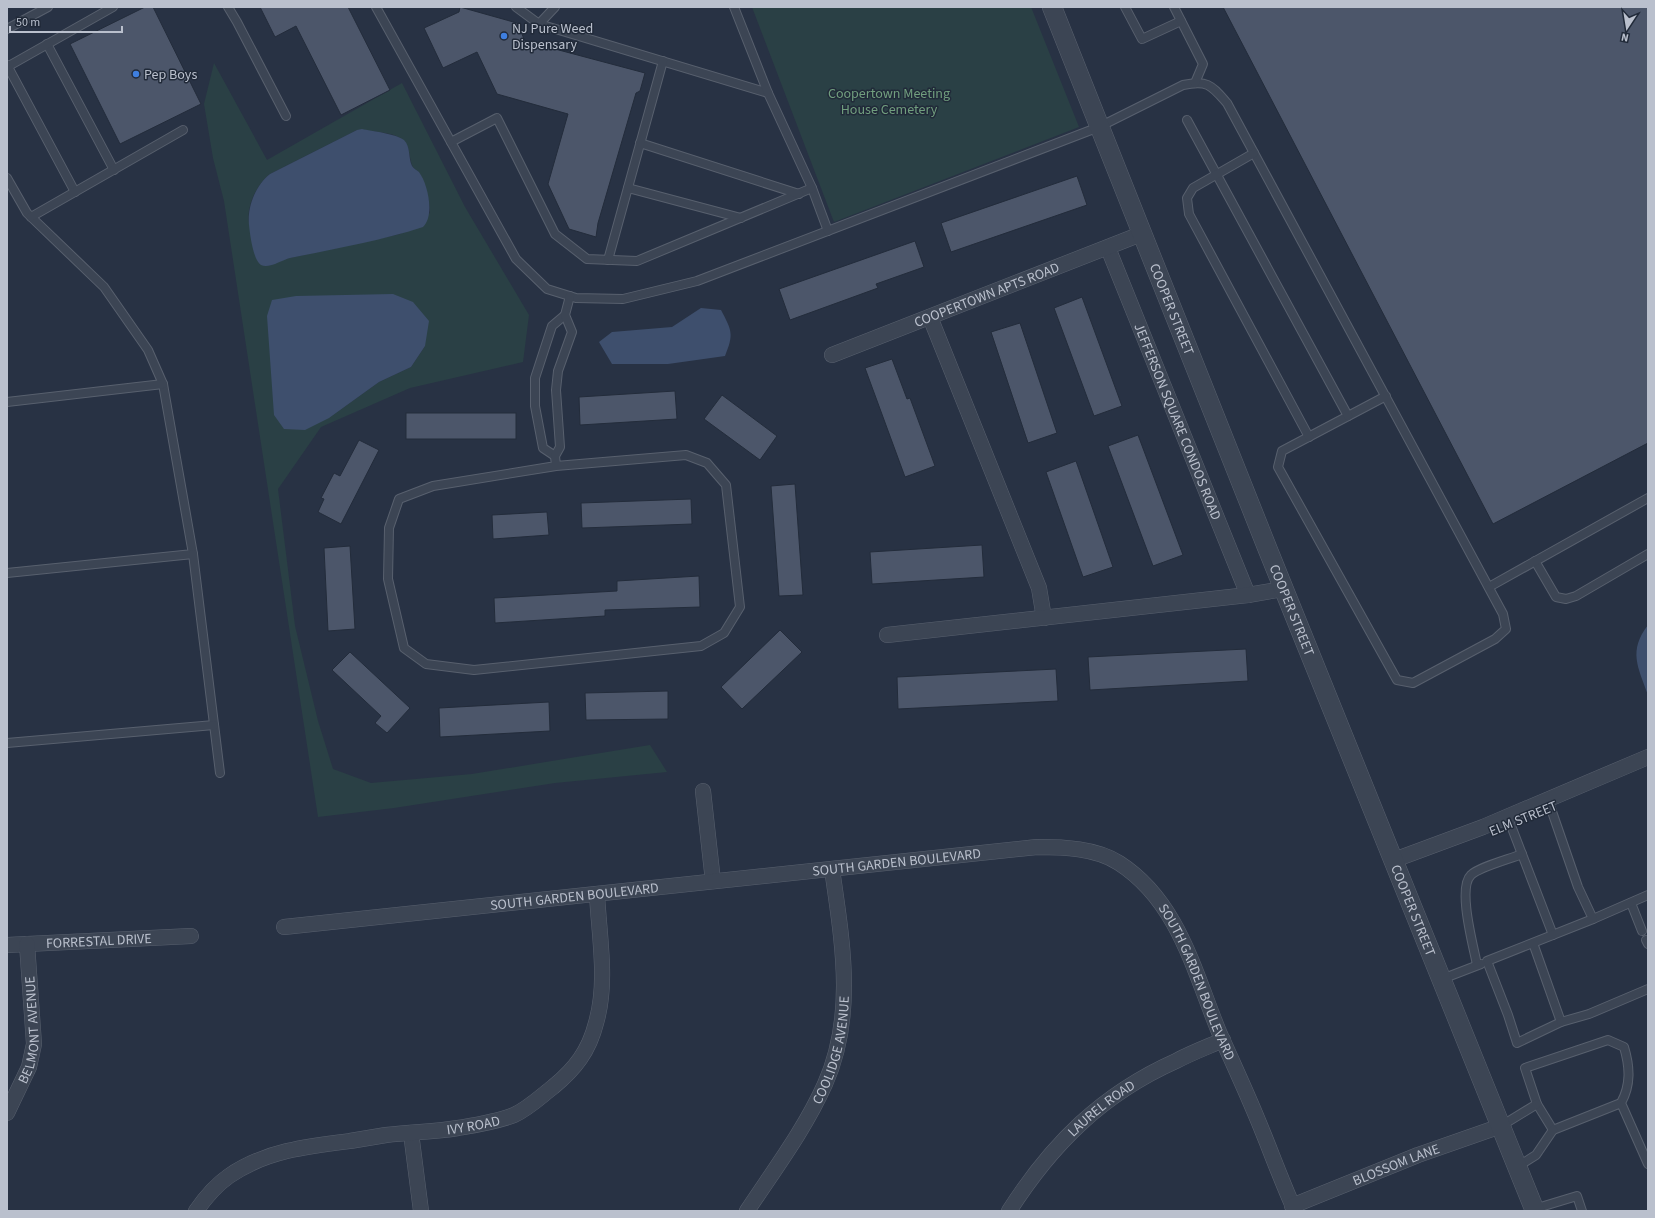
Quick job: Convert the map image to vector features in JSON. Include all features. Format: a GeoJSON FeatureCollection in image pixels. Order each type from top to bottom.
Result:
{"type":"FeatureCollection","features":[{"type":"Feature","properties":{"kind":"street","name":"COOPER STREET"},"geometry":{"type":"LineString","coordinates":[[1052,7],[1283,589],[1535,1210]]}},
{"type":"Feature","properties":{"kind":"street","name":"COOPERTOWN APTS ROAD"},"geometry":{"type":"LineString","coordinates":[[832,355],[1141,234]]}},
{"type":"Feature","properties":{"kind":"street","name":"JEFFERSON SQUARE CONDOS ROAD"},"geometry":{"type":"LineString","coordinates":[[1108,248],[1248,595]]}},
{"type":"Feature","properties":{"kind":"street"},"geometry":{"type":"LineString","coordinates":[[930,317],[1039,588],[1044,618]]}},
{"type":"Feature","properties":{"kind":"street"},"geometry":{"type":"LineString","coordinates":[[886,635],[1248,595],[1283,589]]}},
{"type":"Feature","properties":{"kind":"street","name":"ELM STREET"},"geometry":{"type":"LineString","coordinates":[[1395,863],[1549,803],[1605,785],[1646,758]]}},
{"type":"Feature","properties":{"kind":"street"},"geometry":{"type":"LineString","coordinates":[[703,791],[713,881]]}},
{"type":"Feature","properties":{"kind":"street","name":"ELM STREET"},"geometry":{"type":"LineString","coordinates":[[1395,863],[1510,823],[1549,803]]}},
{"type":"Feature","properties":{"kind":"street","name":"SOUTH GARDEN BOULEVARD"},"geometry":{"type":"LineString","coordinates":[[284,926],[1037,847],[1072,848],[1104,855],[1118,862],[1143,882],[1173,920],[1181,934],[1293,1209]]}},
{"type":"Feature","properties":{"kind":"street","name":"COOLIDGE AVENUE"},"geometry":{"type":"LineString","coordinates":[[747,1211],[814,1105],[825,1083],[838,1045],[845,992],[844,951],[832,868]]}},
{"type":"Feature","properties":{"kind":"street","name":"IVY ROAD"},"geometry":{"type":"LineString","coordinates":[[196,1211],[212,1192],[229,1176],[260,1160],[312,1144],[411,1134],[478,1125],[513,1115],[530,1106],[573,1069],[583,1057],[591,1040],[600,1004],[602,970],[597,894]]}},
{"type":"Feature","properties":{"kind":"street","name":"FORRESTAL DRIVE"},"geometry":{"type":"LineString","coordinates":[[7,946],[191,936]]}},
{"type":"Feature","properties":{"kind":"street","name":"BELMONT AVENUE"},"geometry":{"type":"LineString","coordinates":[[7,1113],[29,1067],[34,1044],[27,944]]}},
{"type":"Feature","properties":{"kind":"street","name":"LAUREL ROAD"},"geometry":{"type":"LineString","coordinates":[[1009,1211],[1053,1151],[1082,1121],[1098,1108],[1125,1089],[1161,1068],[1223,1040]]}},
{"type":"Feature","properties":{"kind":"street","name":"BLOSSOM LANE"},"geometry":{"type":"LineString","coordinates":[[1293,1209],[1431,1150],[1500,1126]]}},
{"type":"Feature","properties":{"kind":"street"},"geometry":{"type":"LineString","coordinates":[[411,1134],[421,1211]]}},
{"type":"Feature","properties":{"kind":"lane"},"geometry":{"type":"LineString","coordinates":[[7,30],[48,7]]}},
{"type":"Feature","properties":{"kind":"lane"},"geometry":{"type":"LineString","coordinates":[[75,192],[7,66],[113,7]]}},
{"type":"Feature","properties":{"kind":"lane"},"geometry":{"type":"LineString","coordinates":[[228,7],[286,116]]}},
{"type":"Feature","properties":{"kind":"lane"},"geometry":{"type":"LineString","coordinates":[[376,7],[516,259],[547,289],[576,298],[623,299],[689,283],[828,231],[1098,126],[1183,85],[1195,82],[1212,86],[1227,102],[1386,396],[1503,614],[1506,629],[1495,639],[1413,683],[1397,680],[1278,467],[1282,451],[1386,396]]}},
{"type":"Feature","properties":{"kind":"lane"},"geometry":{"type":"LineString","coordinates":[[516,7],[539,24],[768,93]]}},
{"type":"Feature","properties":{"kind":"lane"},"geometry":{"type":"LineString","coordinates":[[539,24],[554,7]]}},
{"type":"Feature","properties":{"kind":"lane"},"geometry":{"type":"LineString","coordinates":[[734,7],[768,93],[812,188],[828,231]]}},
{"type":"Feature","properties":{"kind":"lane"},"geometry":{"type":"LineString","coordinates":[[1125,7],[1142,39],[1181,21]]}},
{"type":"Feature","properties":{"kind":"lane"},"geometry":{"type":"LineString","coordinates":[[1174,7],[1203,64],[1195,82]]}},
{"type":"Feature","properties":{"kind":"lane"},"geometry":{"type":"LineString","coordinates":[[47,44],[114,170]]}},
{"type":"Feature","properties":{"kind":"lane"},"geometry":{"type":"LineString","coordinates":[[608,260],[662,61]]}},
{"type":"Feature","properties":{"kind":"lane"},"geometry":{"type":"LineString","coordinates":[[451,142],[497,118],[555,234],[587,259],[638,261],[812,188]]}},
{"type":"Feature","properties":{"kind":"lane"},"geometry":{"type":"LineString","coordinates":[[1187,120],[1218,174],[1348,416]]}},
{"type":"Feature","properties":{"kind":"lane"},"geometry":{"type":"LineString","coordinates":[[30,217],[183,130]]}},
{"type":"Feature","properties":{"kind":"lane"},"geometry":{"type":"LineString","coordinates":[[640,143],[799,194]]}},
{"type":"Feature","properties":{"kind":"lane"},"geometry":{"type":"LineString","coordinates":[[1254,153],[1193,188],[1187,198],[1189,214],[1309,437]]}},
{"type":"Feature","properties":{"kind":"lane"},"geometry":{"type":"LineString","coordinates":[[7,178],[30,217],[104,287],[148,350],[163,384],[193,554],[220,773]]}},
{"type":"Feature","properties":{"kind":"lane"},"geometry":{"type":"LineString","coordinates":[[628,188],[741,218]]}},
{"type":"Feature","properties":{"kind":"lane"},"geometry":{"type":"LineString","coordinates":[[555,456],[544,448],[535,406],[535,378],[552,326],[565,315],[570,296]]}},
{"type":"Feature","properties":{"kind":"lane"},"geometry":{"type":"LineString","coordinates":[[556,466],[555,456],[560,447],[556,411],[558,371],[572,332],[565,315]]}},
{"type":"Feature","properties":{"kind":"lane"},"geometry":{"type":"LineString","coordinates":[[7,402],[163,384]]}},
{"type":"Feature","properties":{"kind":"lane"},"geometry":{"type":"LineString","coordinates":[[686,455],[707,463],[726,485],[740,606],[724,633],[701,646],[474,670],[426,664],[404,648],[388,579],[389,528],[399,499],[433,486],[556,466],[686,455]]}},
{"type":"Feature","properties":{"kind":"lane"},"geometry":{"type":"LineString","coordinates":[[1489,588],[1648,498]]}},
{"type":"Feature","properties":{"kind":"lane"},"geometry":{"type":"LineString","coordinates":[[7,573],[193,554]]}},
{"type":"Feature","properties":{"kind":"lane"},"geometry":{"type":"LineString","coordinates":[[1535,561],[1556,597],[1566,599],[1576,596],[1648,554]]}},
{"type":"Feature","properties":{"kind":"lane"},"geometry":{"type":"LineString","coordinates":[[7,743],[214,725]]}},
{"type":"Feature","properties":{"kind":"lane"},"geometry":{"type":"LineString","coordinates":[[1549,803],[1578,887],[1593,919]]}},
{"type":"Feature","properties":{"kind":"lane"},"geometry":{"type":"LineString","coordinates":[[1510,823],[1552,935]]}},
{"type":"Feature","properties":{"kind":"lane"},"geometry":{"type":"LineString","coordinates":[[1477,965],[1468,918],[1466,896],[1468,881],[1471,875],[1481,870],[1522,854]]}},
{"type":"Feature","properties":{"kind":"lane"},"geometry":{"type":"LineString","coordinates":[[1442,979],[1593,919],[1648,895]]}},
{"type":"Feature","properties":{"kind":"lane"},"geometry":{"type":"LineString","coordinates":[[1631,903],[1642,931]]}},
{"type":"Feature","properties":{"kind":"lane"},"geometry":{"type":"LineString","coordinates":[[1533,943],[1562,1022]]}},
{"type":"Feature","properties":{"kind":"lane"},"geometry":{"type":"LineString","coordinates":[[1487,961],[1517,1043],[1562,1022],[1589,1014],[1648,989]]}},
{"type":"Feature","properties":{"kind":"lane"},"geometry":{"type":"LineString","coordinates":[[1554,1130],[1537,1104],[1525,1068],[1608,1040],[1624,1047],[1628,1061],[1629,1086],[1622,1103],[1648,1164]]}},
{"type":"Feature","properties":{"kind":"lane"},"geometry":{"type":"LineString","coordinates":[[1517,1167],[1536,1155],[1554,1130],[1622,1103]]}},
{"type":"Feature","properties":{"kind":"lane"},"geometry":{"type":"LineString","coordinates":[[1500,1126],[1537,1104]]}},
{"type":"Feature","properties":{"kind":"lane"},"geometry":{"type":"LineString","coordinates":[[1535,1210],[1577,1196],[1582,1211]]}},
{"type":"Feature","properties":{"kind":"green space","name":"Coopertown Meeting House Cemetery"},"geometry":{"type":"Polygon","coordinates":[[[752,7],[1031,7],[1079,127],[834,222],[752,7]]]}},
{"type":"Feature","properties":{"kind":"green space"},"geometry":{"type":"Polygon","coordinates":[[[214,63],[267,160],[402,83],[465,207],[529,315],[523,362],[410,388],[321,427],[278,489],[295,626],[318,721],[333,769],[371,783],[472,774],[650,745],[667,772],[555,783],[394,808],[318,817],[224,201],[213,158],[204,104],[214,63]],[[357,130],[270,174],[257,189],[249,210],[249,223],[268,266],[285,259],[400,234],[430,213],[424,183],[411,162],[408,147],[405,141],[392,134],[357,130]],[[425,346],[329,418],[379,382],[411,367],[425,346]]]}},
{"type":"Feature","properties":{"kind":"water"},"geometry":{"type":"Polygon","coordinates":[[[362,129],[396,136],[404,140],[409,149],[412,166],[419,172],[425,184],[429,200],[429,215],[427,222],[423,227],[374,241],[290,258],[268,266],[261,265],[256,258],[252,246],[249,229],[249,211],[254,196],[261,184],[270,174],[357,130],[362,129]]]}},
{"type":"Feature","properties":{"kind":"water"},"geometry":{"type":"Polygon","coordinates":[[[393,294],[413,302],[429,321],[425,346],[411,367],[379,382],[329,418],[305,430],[284,429],[274,415],[267,316],[272,300],[296,296],[393,294]]]}},
{"type":"Feature","properties":{"kind":"water"},"geometry":{"type":"Polygon","coordinates":[[[701,308],[721,310],[725,317],[731,337],[725,356],[668,364],[612,364],[599,342],[612,332],[672,327],[701,308]]]}},
{"type":"Feature","properties":{"kind":"water"},"geometry":{"type":"Polygon","coordinates":[[[1648,625],[1648,695],[1638,667],[1637,651],[1638,643],[1648,625]]]}},
{"type":"Feature","properties":{"kind":"building","name":"Pep Boys"},"geometry":{"type":"Polygon","coordinates":[[[145,7],[153,7],[201,104],[120,144],[70,44],[145,7]]]}},
{"type":"Feature","properties":{"kind":"building"},"geometry":{"type":"Polygon","coordinates":[[[260,7],[348,7],[390,90],[341,115],[296,26],[275,37],[260,7]]]}},
{"type":"Feature","properties":{"kind":"building"},"geometry":{"type":"Polygon","coordinates":[[[460,7],[517,23],[525,41],[645,73],[640,91],[636,93],[598,223],[596,237],[569,229],[548,184],[568,114],[497,94],[477,52],[443,68],[424,28],[459,12],[460,7]]]}},
{"type":"Feature","properties":{"kind":"building"},"geometry":{"type":"Polygon","coordinates":[[[1223,7],[1648,7],[1648,443],[1493,524],[1223,7]]]}},
{"type":"Feature","properties":{"kind":"building"},"geometry":{"type":"Polygon","coordinates":[[[1077,176],[1087,205],[951,252],[941,223],[1077,176]]]}},
{"type":"Feature","properties":{"kind":"building"},"geometry":{"type":"Polygon","coordinates":[[[915,241],[924,267],[876,284],[878,288],[790,320],[779,289],[915,241]]]}},
{"type":"Feature","properties":{"kind":"building"},"geometry":{"type":"Polygon","coordinates":[[[1082,297],[1122,406],[1094,416],[1054,308],[1082,297]]]}},
{"type":"Feature","properties":{"kind":"building"},"geometry":{"type":"Polygon","coordinates":[[[1020,323],[1057,433],[1028,443],[991,332],[1020,323]]]}},
{"type":"Feature","properties":{"kind":"building"},"geometry":{"type":"Polygon","coordinates":[[[892,359],[907,399],[910,398],[935,466],[905,477],[865,368],[892,359]]]}},
{"type":"Feature","properties":{"kind":"building"},"geometry":{"type":"Polygon","coordinates":[[[675,391],[677,419],[580,425],[579,397],[675,391]]]}},
{"type":"Feature","properties":{"kind":"building"},"geometry":{"type":"Polygon","coordinates":[[[722,395],[777,436],[760,460],[704,419],[722,395]]]}},
{"type":"Feature","properties":{"kind":"building"},"geometry":{"type":"Polygon","coordinates":[[[406,413],[516,413],[516,439],[406,439],[406,413]]]}},
{"type":"Feature","properties":{"kind":"building"},"geometry":{"type":"Polygon","coordinates":[[[1138,435],[1183,555],[1153,566],[1108,446],[1138,435]]]}},
{"type":"Feature","properties":{"kind":"building"},"geometry":{"type":"Polygon","coordinates":[[[359,440],[379,450],[341,524],[318,512],[324,499],[321,498],[334,473],[340,476],[359,440]]]}},
{"type":"Feature","properties":{"kind":"building"},"geometry":{"type":"Polygon","coordinates":[[[1076,461],[1113,567],[1083,577],[1046,472],[1076,461]]]}},
{"type":"Feature","properties":{"kind":"building"},"geometry":{"type":"Polygon","coordinates":[[[795,484],[803,595],[779,596],[771,486],[795,484]]]}},
{"type":"Feature","properties":{"kind":"building"},"geometry":{"type":"Polygon","coordinates":[[[691,499],[692,524],[582,528],[581,503],[691,499]]]}},
{"type":"Feature","properties":{"kind":"building"},"geometry":{"type":"Polygon","coordinates":[[[547,512],[549,535],[493,539],[492,515],[547,512]]]}},
{"type":"Feature","properties":{"kind":"building"},"geometry":{"type":"Polygon","coordinates":[[[982,545],[984,577],[872,584],[870,552],[982,545]]]}},
{"type":"Feature","properties":{"kind":"building"},"geometry":{"type":"Polygon","coordinates":[[[350,546],[355,629],[328,631],[324,548],[350,546]]]}},
{"type":"Feature","properties":{"kind":"building"},"geometry":{"type":"Polygon","coordinates":[[[699,576],[700,607],[605,610],[605,616],[495,623],[494,598],[617,591],[617,581],[699,576]]]}},
{"type":"Feature","properties":{"kind":"building"},"geometry":{"type":"Polygon","coordinates":[[[780,630],[802,652],[742,709],[721,687],[780,630]]]}},
{"type":"Feature","properties":{"kind":"building"},"geometry":{"type":"Polygon","coordinates":[[[1246,649],[1248,681],[1090,690],[1088,657],[1246,649]]]}},
{"type":"Feature","properties":{"kind":"building"},"geometry":{"type":"Polygon","coordinates":[[[350,652],[410,708],[387,733],[375,723],[381,716],[332,670],[350,652]]]}},
{"type":"Feature","properties":{"kind":"building"},"geometry":{"type":"Polygon","coordinates":[[[1056,669],[1058,701],[898,709],[897,677],[1056,669]]]}},
{"type":"Feature","properties":{"kind":"building"},"geometry":{"type":"Polygon","coordinates":[[[668,691],[668,719],[586,720],[585,693],[668,691]]]}},
{"type":"Feature","properties":{"kind":"building"},"geometry":{"type":"Polygon","coordinates":[[[549,702],[550,731],[440,737],[439,708],[549,702]]]}},
{"type":"Feature","properties":{"kind":"place","name":"NJ Pure Weed Dispensary"},"geometry":{"type":"Point","coordinates":[504,36]}},
{"type":"Feature","properties":{"kind":"place","name":"Pep Boys"},"geometry":{"type":"Point","coordinates":[136,74]}}]}
